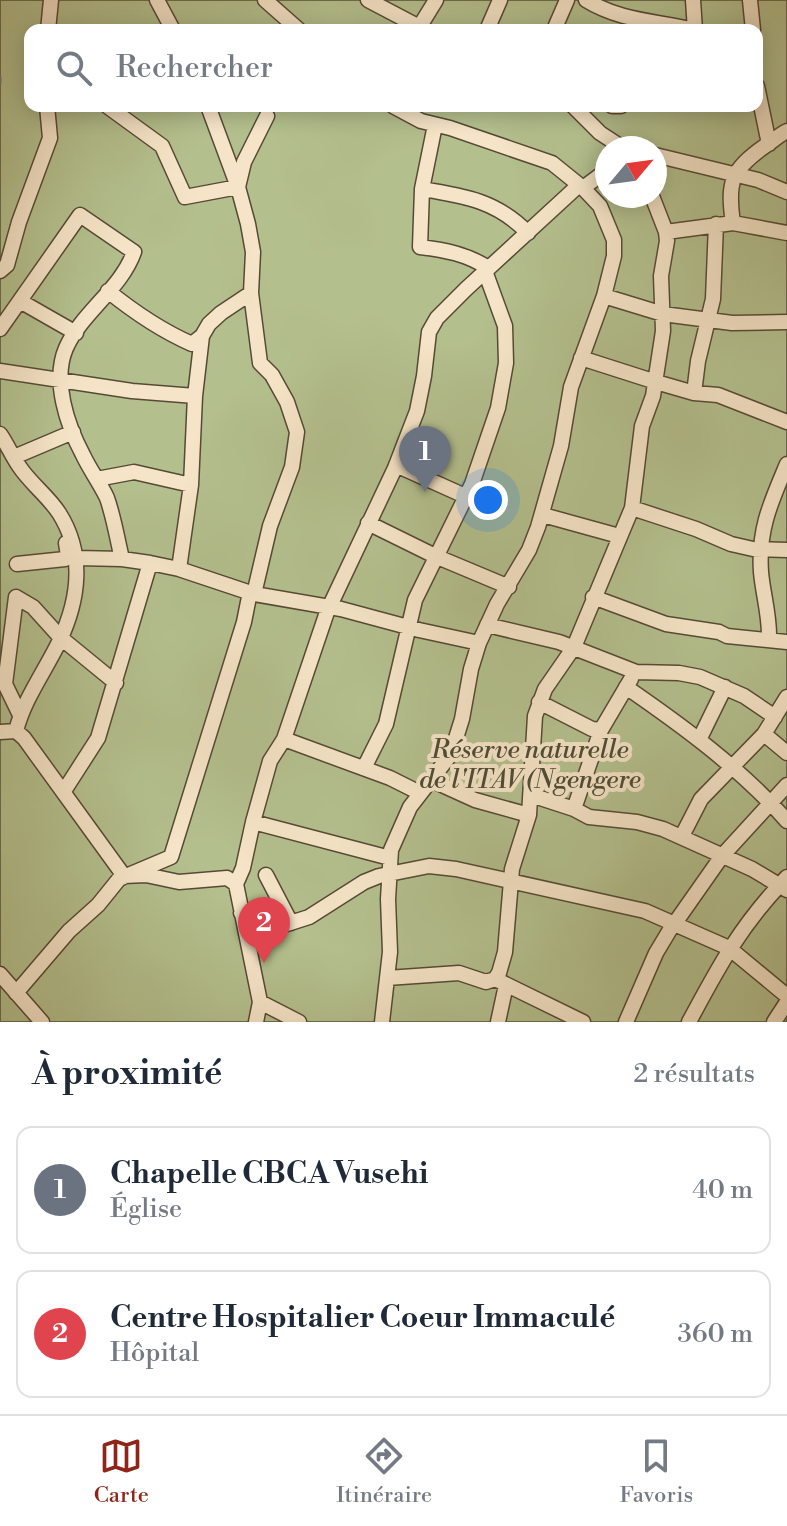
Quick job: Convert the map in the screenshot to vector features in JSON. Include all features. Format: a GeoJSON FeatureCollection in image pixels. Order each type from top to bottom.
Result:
{"type":"FeatureCollection","features":[{"type":"Feature","properties":{"kind":"street"},"geometry":{"type":"LineString","coordinates":[[49,24],[51,0]]}},
{"type":"Feature","properties":{"kind":"street"},"geometry":{"type":"LineString","coordinates":[[157,0],[170,24]]}},
{"type":"Feature","properties":{"kind":"street"},"geometry":{"type":"LineString","coordinates":[[265,0],[292,24]]}},
{"type":"Feature","properties":{"kind":"street"},"geometry":{"type":"LineString","coordinates":[[368,0],[424,24],[436,0]]}},
{"type":"Feature","properties":{"kind":"street"},"geometry":{"type":"LineString","coordinates":[[490,24],[500,0]]}},
{"type":"Feature","properties":{"kind":"street"},"geometry":{"type":"LineString","coordinates":[[557,24],[567,0]]}},
{"type":"Feature","properties":{"kind":"street"},"geometry":{"type":"LineString","coordinates":[[586,0],[634,24]]}},
{"type":"Feature","properties":{"kind":"street"},"geometry":{"type":"LineString","coordinates":[[693,0],[695,24]]}},
{"type":"Feature","properties":{"kind":"street"},"geometry":{"type":"LineString","coordinates":[[750,0],[752,24]]}},
{"type":"Feature","properties":{"kind":"street"},"geometry":{"type":"LineString","coordinates":[[0,271],[7,265],[19,222],[50,138],[48,112]]}},
{"type":"Feature","properties":{"kind":"street"},"geometry":{"type":"LineString","coordinates":[[115,112],[162,146],[185,197],[238,187]]}},
{"type":"Feature","properties":{"kind":"street"},"geometry":{"type":"LineString","coordinates":[[167,881],[171,857],[244,622],[270,526],[292,467],[297,432],[287,402],[272,375],[260,363],[251,293],[253,252],[238,187],[210,112]]}},
{"type":"Feature","properties":{"kind":"street"},"geometry":{"type":"LineString","coordinates":[[382,1022],[391,939],[390,865],[406,815],[451,754],[479,643],[529,550],[543,515],[561,446],[571,387],[604,296],[614,256],[614,240],[600,206],[552,163],[421,121],[404,112]]}},
{"type":"Feature","properties":{"kind":"street"},"geometry":{"type":"LineString","coordinates":[[583,112],[605,136]]}},
{"type":"Feature","properties":{"kind":"street"},"geometry":{"type":"LineString","coordinates":[[762,112],[769,144]]}},
{"type":"Feature","properties":{"kind":"street"},"geometry":{"type":"LineString","coordinates":[[238,187],[244,162],[267,116]]}},
{"type":"Feature","properties":{"kind":"street"},"geometry":{"type":"LineString","coordinates":[[364,768],[386,724],[415,600],[465,496],[498,408],[506,363],[505,326],[487,269],[474,259],[456,253],[420,247],[422,189],[435,125]]}},
{"type":"Feature","properties":{"kind":"street"},"geometry":{"type":"LineString","coordinates":[[733,223],[730,190],[734,174],[752,155],[787,131]]}},
{"type":"Feature","properties":{"kind":"street"},"geometry":{"type":"LineString","coordinates":[[667,158],[734,174],[787,192]]}},
{"type":"Feature","properties":{"kind":"street"},"geometry":{"type":"LineString","coordinates":[[256,1022],[260,1002],[236,884],[243,868],[270,761],[284,739],[330,607],[396,465],[417,411],[429,332],[437,318],[487,269],[581,186],[595,177]]}},
{"type":"Feature","properties":{"kind":"street"},"geometry":{"type":"LineString","coordinates":[[422,189],[461,195],[495,206],[512,216],[528,233]]}},
{"type":"Feature","properties":{"kind":"street"},"geometry":{"type":"LineString","coordinates":[[498,1022],[499,973],[505,952],[511,881],[529,815],[534,723],[539,702],[574,647],[632,508],[642,426],[656,382],[663,314],[661,276],[666,232],[657,208]]}},
{"type":"Feature","properties":{"kind":"street"},"geometry":{"type":"LineString","coordinates":[[0,329],[80,215],[134,252],[126,268],[65,351],[62,380],[62,395],[73,432],[80,451],[97,479],[117,530],[122,559]]}},
{"type":"Feature","properties":{"kind":"street"},"geometry":{"type":"LineString","coordinates":[[666,232],[733,223],[787,233]]}},
{"type":"Feature","properties":{"kind":"street"},"geometry":{"type":"LineString","coordinates":[[694,393],[698,361],[710,320],[716,224]]}},
{"type":"Feature","properties":{"kind":"street"},"geometry":{"type":"LineString","coordinates":[[108,291],[137,314],[192,344],[221,313],[251,293]]}},
{"type":"Feature","properties":{"kind":"street"},"geometry":{"type":"LineString","coordinates":[[604,296],[663,314],[732,323],[787,322]]}},
{"type":"Feature","properties":{"kind":"street"},"geometry":{"type":"LineString","coordinates":[[20,301],[76,333]]}},
{"type":"Feature","properties":{"kind":"street"},"geometry":{"type":"LineString","coordinates":[[179,569],[191,485],[195,396],[202,336]]}},
{"type":"Feature","properties":{"kind":"street"},"geometry":{"type":"LineString","coordinates":[[581,358],[694,393],[718,395],[787,422]]}},
{"type":"Feature","properties":{"kind":"street"},"geometry":{"type":"LineString","coordinates":[[0,371],[132,391],[195,396]]}},
{"type":"Feature","properties":{"kind":"street"},"geometry":{"type":"LineString","coordinates":[[14,457],[73,432]]}},
{"type":"Feature","properties":{"kind":"street"},"geometry":{"type":"LineString","coordinates":[[0,434],[32,483],[58,511],[77,558],[75,600],[61,638],[20,715],[16,731]]}},
{"type":"Feature","properties":{"kind":"street"},"geometry":{"type":"LineString","coordinates":[[769,640],[770,623],[761,573],[763,526],[787,464]]}},
{"type":"Feature","properties":{"kind":"street"},"geometry":{"type":"LineString","coordinates":[[396,465],[465,496]]}},
{"type":"Feature","properties":{"kind":"street"},"geometry":{"type":"LineString","coordinates":[[97,479],[134,472],[191,485]]}},
{"type":"Feature","properties":{"kind":"street"},"geometry":{"type":"LineString","coordinates":[[632,508],[731,544],[787,550]]}},
{"type":"Feature","properties":{"kind":"street"},"geometry":{"type":"LineString","coordinates":[[543,515],[619,536]]}},
{"type":"Feature","properties":{"kind":"street"},"geometry":{"type":"LineString","coordinates":[[368,523],[509,587]]}},
{"type":"Feature","properties":{"kind":"street"},"geometry":{"type":"LineString","coordinates":[[17,564],[65,559],[68,556],[66,541],[71,537]]}},
{"type":"Feature","properties":{"kind":"street"},"geometry":{"type":"LineString","coordinates":[[77,558],[122,559],[179,569],[252,593],[330,607],[479,643]]}},
{"type":"Feature","properties":{"kind":"street"},"geometry":{"type":"LineString","coordinates":[[64,791],[98,738],[150,563]]}},
{"type":"Feature","properties":{"kind":"street"},"geometry":{"type":"LineString","coordinates":[[20,715],[5,684],[16,597],[33,607],[61,638],[116,683]]}},
{"type":"Feature","properties":{"kind":"street"},"geometry":{"type":"LineString","coordinates":[[593,597],[666,624],[727,636],[787,642]]}},
{"type":"Feature","properties":{"kind":"street"},"geometry":{"type":"LineString","coordinates":[[487,625],[574,647],[636,672],[700,677],[744,696],[775,717]]}},
{"type":"Feature","properties":{"kind":"street"},"geometry":{"type":"LineString","coordinates":[[574,809],[601,730],[636,672]]}},
{"type":"Feature","properties":{"kind":"street"},"geometry":{"type":"LineString","coordinates":[[626,687],[700,738],[770,801],[787,821]]}},
{"type":"Feature","properties":{"kind":"street"},"geometry":{"type":"LineString","coordinates":[[700,738],[725,687]]}},
{"type":"Feature","properties":{"kind":"street"},"geometry":{"type":"LineString","coordinates":[[682,836],[695,807],[764,734],[787,697]]}},
{"type":"Feature","properties":{"kind":"street"},"geometry":{"type":"LineString","coordinates":[[539,702],[592,729],[601,730]]}},
{"type":"Feature","properties":{"kind":"street"},"geometry":{"type":"LineString","coordinates":[[16,731],[64,791],[124,876]]}},
{"type":"Feature","properties":{"kind":"street"},"geometry":{"type":"LineString","coordinates":[[0,732],[16,731]]}},
{"type":"Feature","properties":{"kind":"street"},"geometry":{"type":"LineString","coordinates":[[764,734],[787,753]]}},
{"type":"Feature","properties":{"kind":"street"},"geometry":{"type":"LineString","coordinates":[[284,739],[364,768],[420,793]]}},
{"type":"Feature","properties":{"kind":"street"},"geometry":{"type":"LineString","coordinates":[[431,780],[475,800],[529,815]]}},
{"type":"Feature","properties":{"kind":"street"},"geometry":{"type":"LineString","coordinates":[[626,1022],[656,953],[674,923],[722,856],[787,785]]}},
{"type":"Feature","properties":{"kind":"street"},"geometry":{"type":"LineString","coordinates":[[531,795],[589,817],[637,822],[682,836],[785,884],[753,914],[729,948],[689,1022]]}},
{"type":"Feature","properties":{"kind":"street"},"geometry":{"type":"LineString","coordinates":[[253,822],[390,865],[456,869],[645,911],[729,948],[787,996]]}},
{"type":"Feature","properties":{"kind":"street"},"geometry":{"type":"LineString","coordinates":[[16,993],[69,931],[124,876],[171,857]]}},
{"type":"Feature","properties":{"kind":"street"},"geometry":{"type":"LineString","coordinates":[[241,913],[259,933],[291,923],[335,902],[390,865]]}},
{"type":"Feature","properties":{"kind":"street"},"geometry":{"type":"LineString","coordinates":[[124,876],[146,875],[167,881],[227,878],[236,884]]}},
{"type":"Feature","properties":{"kind":"street"},"geometry":{"type":"LineString","coordinates":[[266,875],[291,923]]}},
{"type":"Feature","properties":{"kind":"street"},"geometry":{"type":"LineString","coordinates":[[387,978],[459,973],[486,982],[500,982],[583,1022]]}},
{"type":"Feature","properties":{"kind":"street"},"geometry":{"type":"LineString","coordinates":[[0,974],[42,1022]]}},
{"type":"Feature","properties":{"kind":"street"},"geometry":{"type":"LineString","coordinates":[[260,1002],[299,1022]]}},
{"type":"Feature","properties":{"kind":"street"},"geometry":{"type":"LineString","coordinates":[[774,1022],[787,1002]]}},
{"type":"Feature","properties":{"kind":"green space","name":"Réserve naturelle de l'ITAV (Ngengere"},"geometry":{"type":"Polygon","coordinates":[[[0,0],[787,0],[787,1022],[0,1022],[0,0]]]}},
{"type":"Feature","properties":{"kind":"waterway"},"geometry":{"type":"LineString","coordinates":[[0,77],[0,83]]}},
{"type":"Feature","properties":{"kind":"place","name":"Chapelle CBCA Vusehi"},"geometry":{"type":"Point","coordinates":[425,492]}},
{"type":"Feature","properties":{"kind":"place","name":"Centre Hospitalier Coeur Immaculé"},"geometry":{"type":"Point","coordinates":[264,963]}}]}
